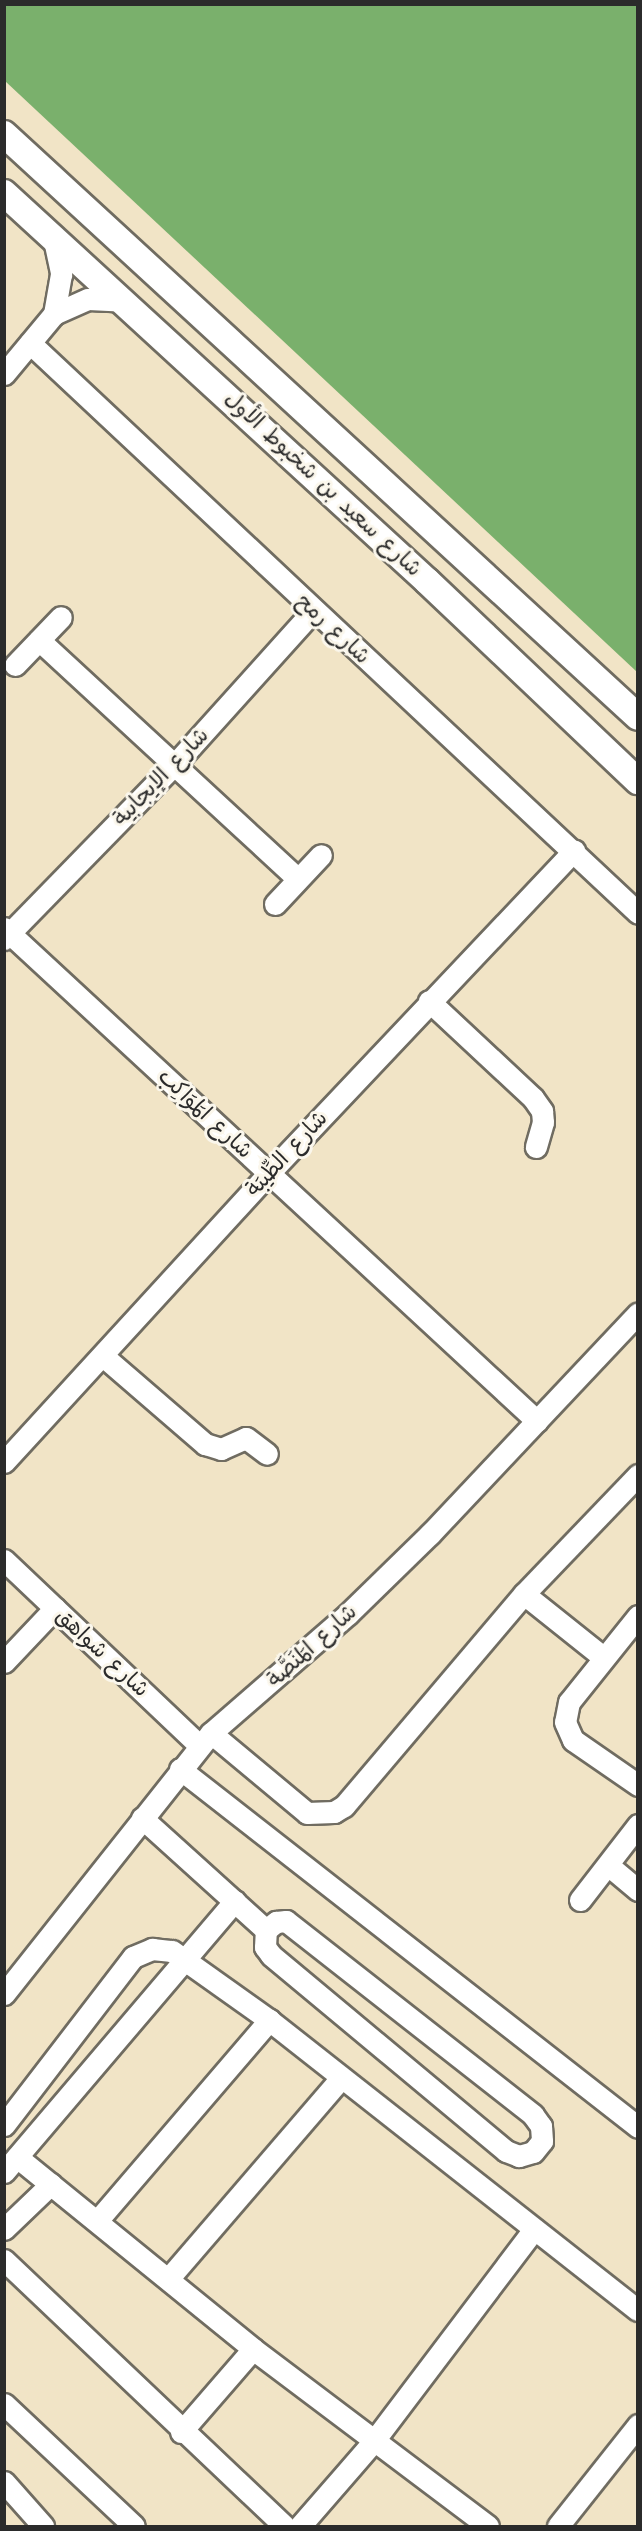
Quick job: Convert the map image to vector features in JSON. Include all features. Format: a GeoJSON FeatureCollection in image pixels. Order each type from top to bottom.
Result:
{"type":"FeatureCollection","features":[{"type":"Feature","properties":{"kind":"main road","name":"شارع سعيد بن شخبوط الأول"},"geometry":{"type":"LineString","coordinates":[[4,134],[638,717]]}},
{"type":"Feature","properties":{"kind":"main road","name":"شارع سعيد بن شخبوط الأول"},"geometry":{"type":"LineString","coordinates":[[4,193],[53,235],[638,781]]}},
{"type":"Feature","properties":{"kind":"street"},"geometry":{"type":"LineString","coordinates":[[53,235],[60,274],[54,314]]}},
{"type":"Feature","properties":{"kind":"street"},"geometry":{"type":"LineString","coordinates":[[4,374],[54,314],[88,299],[124,301]]}},
{"type":"Feature","properties":{"kind":"street","name":"شارع رمح"},"geometry":{"type":"LineString","coordinates":[[30,344],[638,913]]}},
{"type":"Feature","properties":{"kind":"street","name":"شارع الإيجابية"},"geometry":{"type":"LineString","coordinates":[[6,933],[176,764],[313,611]]}},
{"type":"Feature","properties":{"kind":"street"},"geometry":{"type":"LineString","coordinates":[[15,665],[62,617]]}},
{"type":"Feature","properties":{"kind":"street"},"geometry":{"type":"LineString","coordinates":[[39,640],[298,879]]}},
{"type":"Feature","properties":{"kind":"street","name":"شارع الطِّيبَة"},"geometry":{"type":"LineString","coordinates":[[4,1462],[429,1001],[574,851]]}},
{"type":"Feature","properties":{"kind":"street"},"geometry":{"type":"LineString","coordinates":[[275,904],[321,855]]}},
{"type":"Feature","properties":{"kind":"street","name":"شارع المَوَاكِب"},"geometry":{"type":"LineString","coordinates":[[6,933],[537,1421]]}},
{"type":"Feature","properties":{"kind":"street"},"geometry":{"type":"LineString","coordinates":[[429,1001],[533,1098],[542,1111],[543,1122],[536,1147]]}},
{"type":"Feature","properties":{"kind":"street","name":"شارع المَنَصَّة"},"geometry":{"type":"LineString","coordinates":[[4,1994],[206,1739],[348,1614],[537,1421],[638,1313]]}},
{"type":"Feature","properties":{"kind":"street"},"geometry":{"type":"LineString","coordinates":[[103,1356],[205,1444],[221,1449],[246,1438],[267,1454]]}},
{"type":"Feature","properties":{"kind":"street","name":"شارع شواهق"},"geometry":{"type":"LineString","coordinates":[[4,1560],[55,1608],[206,1739],[307,1813],[334,1812],[344,1806],[524,1594],[638,1475]]}},
{"type":"Feature","properties":{"kind":"street"},"geometry":{"type":"LineString","coordinates":[[524,1594],[603,1657]]}},
{"type":"Feature","properties":{"kind":"street"},"geometry":{"type":"LineString","coordinates":[[4,1662],[55,1608]]}},
{"type":"Feature","properties":{"kind":"street"},"geometry":{"type":"LineString","coordinates":[[638,1616],[569,1702],[565,1722],[573,1740],[638,1785]]}},
{"type":"Feature","properties":{"kind":"street"},"geometry":{"type":"LineString","coordinates":[[180,1769],[638,2127]]}},
{"type":"Feature","properties":{"kind":"street"},"geometry":{"type":"LineString","coordinates":[[142,1818],[266,1930]]}},
{"type":"Feature","properties":{"kind":"street"},"geometry":{"type":"LineString","coordinates":[[580,1900],[638,1825]]}},
{"type":"Feature","properties":{"kind":"street"},"geometry":{"type":"LineString","coordinates":[[608,1865],[638,1890]]}},
{"type":"Feature","properties":{"kind":"street"},"geometry":{"type":"LineString","coordinates":[[235,1901],[11,2165],[51,2184],[169,2278],[253,2349],[373,2442],[488,2526]]}},
{"type":"Feature","properties":{"kind":"street"},"geometry":{"type":"LineString","coordinates":[[276,1922],[295,1926],[533,2115],[542,2126],[542,2140],[533,2152],[519,2156],[506,2151],[271,1955],[265,1947],[266,1930],[276,1922]]}},
{"type":"Feature","properties":{"kind":"street"},"geometry":{"type":"LineString","coordinates":[[4,2125],[133,1957],[152,1949],[172,1951],[186,1958],[269,2020],[638,2310]]}},
{"type":"Feature","properties":{"kind":"street"},"geometry":{"type":"LineString","coordinates":[[97,2221],[269,2020]]}},
{"type":"Feature","properties":{"kind":"street"},"geometry":{"type":"LineString","coordinates":[[169,2278],[341,2078]]}},
{"type":"Feature","properties":{"kind":"street"},"geometry":{"type":"LineString","coordinates":[[4,2229],[51,2184]]}},
{"type":"Feature","properties":{"kind":"street"},"geometry":{"type":"LineString","coordinates":[[300,2526],[373,2442],[534,2229]]}},
{"type":"Feature","properties":{"kind":"street"},"geometry":{"type":"LineString","coordinates":[[4,2260],[182,2432],[284,2526]]}},
{"type":"Feature","properties":{"kind":"street"},"geometry":{"type":"LineString","coordinates":[[182,2432],[253,2349]]}},
{"type":"Feature","properties":{"kind":"street"},"geometry":{"type":"LineString","coordinates":[[4,2404],[134,2526]]}},
{"type":"Feature","properties":{"kind":"street"},"geometry":{"type":"LineString","coordinates":[[558,2526],[638,2425]]}},
{"type":"Feature","properties":{"kind":"street"},"geometry":{"type":"LineString","coordinates":[[4,2482],[44,2526]]}},
{"type":"Feature","properties":{"kind":"green space"},"geometry":{"type":"Polygon","coordinates":[[[4,5],[637,5],[637,672],[5,81],[4,5]]]}}]}
